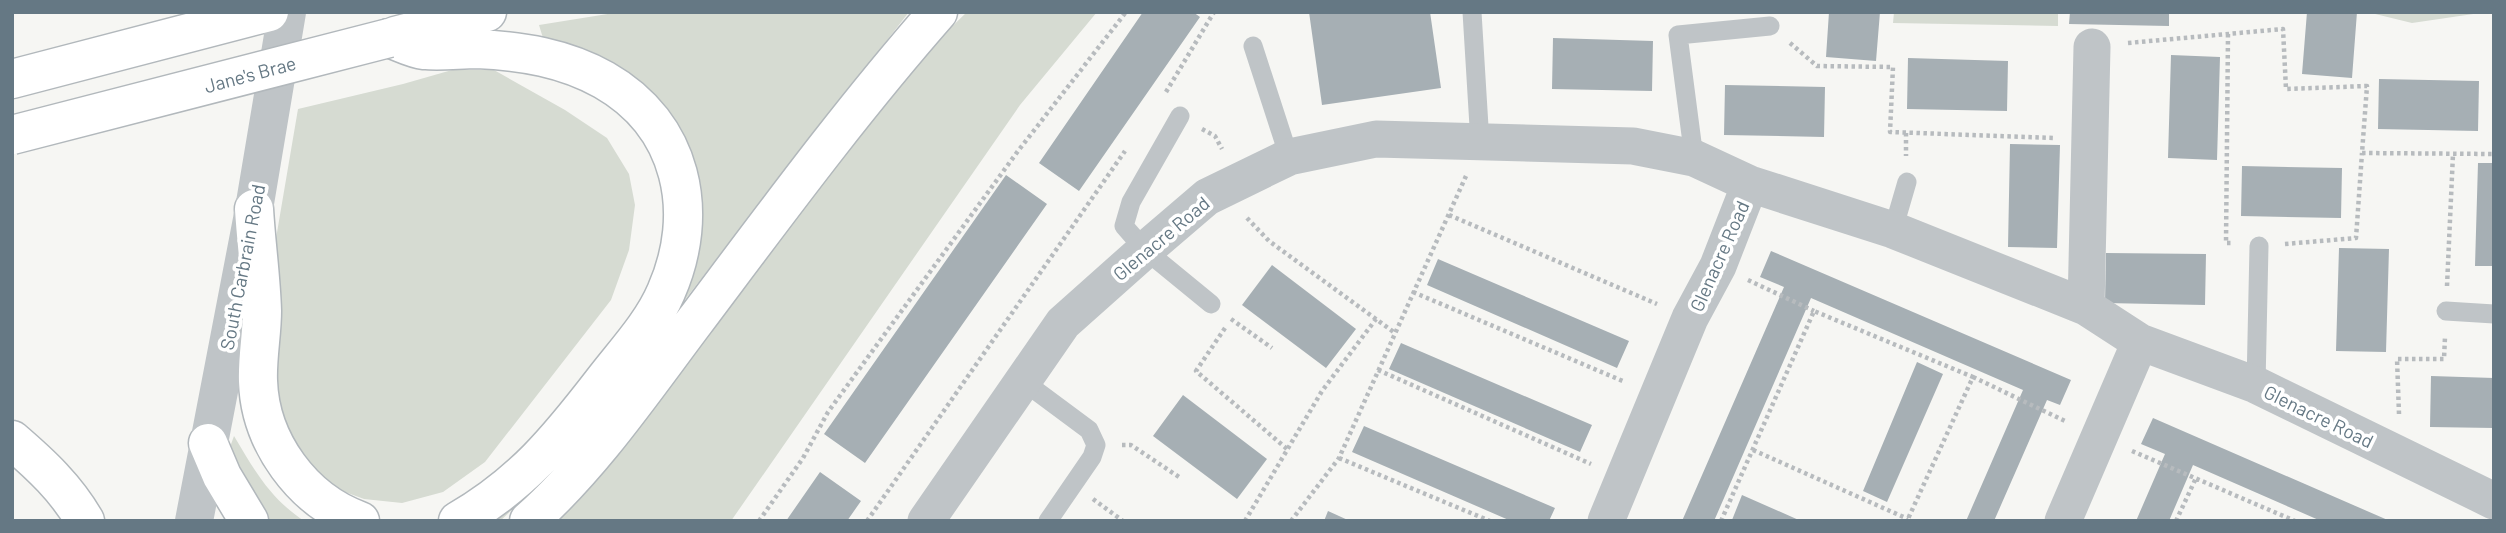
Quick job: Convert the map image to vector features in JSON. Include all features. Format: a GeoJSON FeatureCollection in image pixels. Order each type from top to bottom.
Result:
{"type":"FeatureCollection","features":[{"type":"Feature","properties":{"kind":"main road"},"geometry":{"type":"LineString","coordinates":[[12,79],[270,12]]}},
{"type":"Feature","properties":{"kind":"main road","name":"Jane's Brae"},"geometry":{"type":"LineString","coordinates":[[12,135],[487,12]]}},
{"type":"Feature","properties":{"kind":"main road"},"geometry":{"type":"LineString","coordinates":[[529,521],[554,499],[628,410],[810,168],[937,12]]}},
{"type":"Feature","properties":{"kind":"main road"},"geometry":{"type":"LineString","coordinates":[[389,38],[422,50],[476,49],[542,56],[580,68],[605,81],[625,94],[645,113],[662,137],[677,166],[684,195],[685,227],[678,260],[666,294],[648,322],[561,436],[526,472],[490,503],[458,521]]}},
{"type":"Feature","properties":{"kind":"main road"},"geometry":{"type":"LineString","coordinates":[[254,209],[262,312],[258,380],[261,411],[279,452],[303,485],[328,506],[360,521]]}},
{"type":"Feature","properties":{"kind":"main road"},"geometry":{"type":"LineString","coordinates":[[12,440],[52,475],[74,501],[85,521]]}},
{"type":"Feature","properties":{"kind":"main road"},"geometry":{"type":"LineString","coordinates":[[208,443],[222,477],[249,521]]}},
{"type":"Feature","properties":{"kind":"street","name":"South Carbrain Road"},"geometry":{"type":"LineString","coordinates":[[194,521],[254,209],[287,12]]}},
{"type":"Feature","properties":{"kind":"street"},"geometry":{"type":"LineString","coordinates":[[2086,307],[2092,47]]}},
{"type":"Feature","properties":{"kind":"street","name":"Glenacre Road"},"geometry":{"type":"LineString","coordinates":[[926,521],[1063,323],[1144,250],[1208,197],[1289,157],[1376,139],[1633,146],[1694,158],[1750,184],[1893,230],[2086,307],[2140,342],[2256,385],[2494,501]]}},
{"type":"Feature","properties":{"kind":"street","name":"Glenacre Road"},"geometry":{"type":"LineString","coordinates":[[1606,521],[1690,318],[1718,266],[1750,184]]}},
{"type":"Feature","properties":{"kind":"street"},"geometry":{"type":"LineString","coordinates":[[2063,521],[2140,342]]}},
{"type":"Feature","properties":{"kind":"lane"},"geometry":{"type":"LineString","coordinates":[[1472,12],[1480,143]]}},
{"type":"Feature","properties":{"kind":"lane"},"geometry":{"type":"LineString","coordinates":[[1694,158],[1678,35],[1770,26]]}},
{"type":"Feature","properties":{"kind":"lane"},"geometry":{"type":"LineString","coordinates":[[1254,47],[1289,157]]}},
{"type":"Feature","properties":{"kind":"lane"},"geometry":{"type":"LineString","coordinates":[[1180,116],[1131,202],[1124,226],[1144,250],[1211,304]]}},
{"type":"Feature","properties":{"kind":"lane"},"geometry":{"type":"LineString","coordinates":[[1893,230],[1907,182]]}},
{"type":"Feature","properties":{"kind":"lane"},"geometry":{"type":"LineString","coordinates":[[2256,385],[2259,246]]}},
{"type":"Feature","properties":{"kind":"lane"},"geometry":{"type":"LineString","coordinates":[[2446,310],[2494,314]]}},
{"type":"Feature","properties":{"kind":"lane"},"geometry":{"type":"LineString","coordinates":[[1023,381],[1088,430],[1096,445],[1092,457],[1048,521]]}},
{"type":"Feature","properties":{"kind":"path"},"geometry":{"type":"LineString","coordinates":[[759,521],[803,458],[828,412],[1018,151],[1126,12]]}},
{"type":"Feature","properties":{"kind":"path"},"geometry":{"type":"LineString","coordinates":[[1214,12],[1160,101],[1215,136],[1227,158],[1236,207],[1269,241],[1395,332]]}},
{"type":"Feature","properties":{"kind":"path"},"geometry":{"type":"LineString","coordinates":[[1770,26],[1817,66],[1893,67],[1890,132],[2090,140]]}},
{"type":"Feature","properties":{"kind":"path"},"geometry":{"type":"LineString","coordinates":[[2092,47],[2228,34],[2283,29],[2286,89],[2367,86],[2356,238],[2259,246],[2226,243],[2228,34]]}},
{"type":"Feature","properties":{"kind":"path"},"geometry":{"type":"LineString","coordinates":[[1292,521],[1339,458],[1480,143]]}},
{"type":"Feature","properties":{"kind":"path"},"geometry":{"type":"LineString","coordinates":[[867,521],[1128,147]]}},
{"type":"Feature","properties":{"kind":"path"},"geometry":{"type":"LineString","coordinates":[[2362,153],[2494,154]]}},
{"type":"Feature","properties":{"kind":"path"},"geometry":{"type":"LineString","coordinates":[[1449,215],[1690,318]]}},
{"type":"Feature","properties":{"kind":"path"},"geometry":{"type":"LineString","coordinates":[[1718,266],[1814,311],[1973,377],[1908,520],[1753,450]]}},
{"type":"Feature","properties":{"kind":"path"},"geometry":{"type":"LineString","coordinates":[[1413,292],[1658,396]]}},
{"type":"Feature","properties":{"kind":"path"},"geometry":{"type":"LineString","coordinates":[[1211,304],[1272,348]]}},
{"type":"Feature","properties":{"kind":"path"},"geometry":{"type":"LineString","coordinates":[[1721,521],[1814,311]]}},
{"type":"Feature","properties":{"kind":"path"},"geometry":{"type":"LineString","coordinates":[[1245,521],[1322,391],[1376,318]]}},
{"type":"Feature","properties":{"kind":"path"},"geometry":{"type":"LineString","coordinates":[[1231,319],[1196,371],[1287,449]]}},
{"type":"Feature","properties":{"kind":"path"},"geometry":{"type":"LineString","coordinates":[[1378,370],[1624,478]]}},
{"type":"Feature","properties":{"kind":"path"},"geometry":{"type":"LineString","coordinates":[[1096,445],[1131,445],[1179,477]]}},
{"type":"Feature","properties":{"kind":"path"},"geometry":{"type":"LineString","coordinates":[[1339,458],[1490,521]]}},
{"type":"Feature","properties":{"kind":"path"},"geometry":{"type":"LineString","coordinates":[[2176,521],[2196,478]]}},
{"type":"Feature","properties":{"kind":"shaded area"},"geometry":{"type":"Polygon","coordinates":[[[620,12],[909,12],[546,478],[500,521],[484,521],[665,300],[667,142],[546,48],[539,25],[620,12]]]}},
{"type":"Feature","properties":{"kind":"shaded area"},"geometry":{"type":"Polygon","coordinates":[[[967,12],[1097,12],[1020,105],[731,521],[554,521],[904,73],[967,12]]]}},
{"type":"Feature","properties":{"kind":"shaded area"},"geometry":{"type":"Polygon","coordinates":[[[1894,12],[2058,12],[2058,26],[1893,23],[1894,12]]]}},
{"type":"Feature","properties":{"kind":"shaded area"},"geometry":{"type":"Polygon","coordinates":[[[2367,12],[2487,12],[2412,23],[2367,12]]]}},
{"type":"Feature","properties":{"kind":"shaded area"},"geometry":{"type":"Polygon","coordinates":[[[452,70],[494,70],[565,110],[607,138],[629,174],[635,205],[629,250],[611,300],[485,462],[443,492],[402,503],[364,499],[326,485],[286,444],[264,309],[298,109],[452,70]]]}},
{"type":"Feature","properties":{"kind":"shaded area"},"geometry":{"type":"Polygon","coordinates":[[[234,436],[272,493],[304,521],[254,521],[222,469],[234,436]]]}},
{"type":"Feature","properties":{"kind":"building"},"geometry":{"type":"Polygon","coordinates":[[[1143,12],[1193,12],[1200,17],[1079,191],[1039,163],[1143,12]]]}},
{"type":"Feature","properties":{"kind":"building"},"geometry":{"type":"Polygon","coordinates":[[[1309,12],[1430,12],[1441,88],[1322,105],[1309,12]]]}},
{"type":"Feature","properties":{"kind":"building"},"geometry":{"type":"Polygon","coordinates":[[[1829,12],[1880,12],[1876,61],[1826,57],[1829,12]]]}},
{"type":"Feature","properties":{"kind":"building"},"geometry":{"type":"Polygon","coordinates":[[[2070,12],[2169,12],[2169,26],[2069,24],[2070,12]]]}},
{"type":"Feature","properties":{"kind":"building"},"geometry":{"type":"Polygon","coordinates":[[[2307,12],[2357,12],[2352,78],[2302,74],[2307,12]]]}},
{"type":"Feature","properties":{"kind":"building"},"geometry":{"type":"Polygon","coordinates":[[[1553,38],[1653,41],[1652,91],[1552,89],[1553,38]]]}},
{"type":"Feature","properties":{"kind":"building"},"geometry":{"type":"Polygon","coordinates":[[[2171,55],[2220,57],[2217,160],[2168,158],[2171,55]]]}},
{"type":"Feature","properties":{"kind":"building"},"geometry":{"type":"Polygon","coordinates":[[[1908,58],[2008,61],[2007,111],[1907,109],[1908,58]]]}},
{"type":"Feature","properties":{"kind":"building"},"geometry":{"type":"Polygon","coordinates":[[[2379,79],[2479,81],[2478,131],[2378,129],[2379,79]]]}},
{"type":"Feature","properties":{"kind":"building"},"geometry":{"type":"Polygon","coordinates":[[[1725,85],[1825,87],[1824,137],[1724,135],[1725,85]]]}},
{"type":"Feature","properties":{"kind":"building"},"geometry":{"type":"Polygon","coordinates":[[[2010,144],[2060,145],[2057,248],[2008,247],[2010,144]]]}},
{"type":"Feature","properties":{"kind":"building"},"geometry":{"type":"Polygon","coordinates":[[[2478,163],[2494,163],[2494,266],[2475,266],[2478,163]]]}},
{"type":"Feature","properties":{"kind":"building"},"geometry":{"type":"Polygon","coordinates":[[[2242,166],[2342,168],[2341,218],[2241,216],[2242,166]]]}},
{"type":"Feature","properties":{"kind":"building"},"geometry":{"type":"Polygon","coordinates":[[[1006,175],[1047,204],[865,463],[824,434],[1006,175]]]}},
{"type":"Feature","properties":{"kind":"building"},"geometry":{"type":"Polygon","coordinates":[[[2339,248],[2389,249],[2386,352],[2336,351],[2339,248]]]}},
{"type":"Feature","properties":{"kind":"building"},"geometry":{"type":"Polygon","coordinates":[[[1771,251],[2071,380],[2060,405],[2047,400],[1994,521],[1966,521],[2023,390],[1811,298],[1714,521],[1682,521],[1784,287],[1760,277],[1771,251]]]}},
{"type":"Feature","properties":{"kind":"building"},"geometry":{"type":"Polygon","coordinates":[[[2106,253],[2206,254],[2205,305],[2105,303],[2106,253]]]}},
{"type":"Feature","properties":{"kind":"building"},"geometry":{"type":"Polygon","coordinates":[[[1438,259],[1629,341],[1617,368],[1427,285],[1438,259]]]}},
{"type":"Feature","properties":{"kind":"building"},"geometry":{"type":"Polygon","coordinates":[[[1272,265],[1356,329],[1326,368],[1242,305],[1272,265]]]}},
{"type":"Feature","properties":{"kind":"building"},"geometry":{"type":"Polygon","coordinates":[[[1401,343],[1592,425],[1580,452],[1389,369],[1401,343]]]}},
{"type":"Feature","properties":{"kind":"building"},"geometry":{"type":"Polygon","coordinates":[[[1917,362],[1943,374],[1887,502],[1863,491],[1917,362]]]}},
{"type":"Feature","properties":{"kind":"building"},"geometry":{"type":"Polygon","coordinates":[[[2431,376],[2494,378],[2494,428],[2430,427],[2431,376]]]}},
{"type":"Feature","properties":{"kind":"building"},"geometry":{"type":"Polygon","coordinates":[[[1183,395],[1267,459],[1237,499],[1153,436],[1183,395]]]}},
{"type":"Feature","properties":{"kind":"building"},"geometry":{"type":"Polygon","coordinates":[[[2153,418],[2390,521],[2321,521],[2193,465],[2169,521],[2136,521],[2165,454],[2141,444],[2153,418]]]}},
{"type":"Feature","properties":{"kind":"building"},"geometry":{"type":"Polygon","coordinates":[[[1364,426],[1555,508],[1549,521],[1511,521],[1352,452],[1364,426]]]}},
{"type":"Feature","properties":{"kind":"building"},"geometry":{"type":"Polygon","coordinates":[[[820,472],[861,501],[847,521],[786,521],[820,472]]]}},
{"type":"Feature","properties":{"kind":"building"},"geometry":{"type":"Polygon","coordinates":[[[1742,495],[1801,521],[1732,520],[1742,495]]]}},
{"type":"Feature","properties":{"kind":"building"},"geometry":{"type":"Polygon","coordinates":[[[1328,511],[1350,521],[1324,521],[1328,511]]]}}]}
